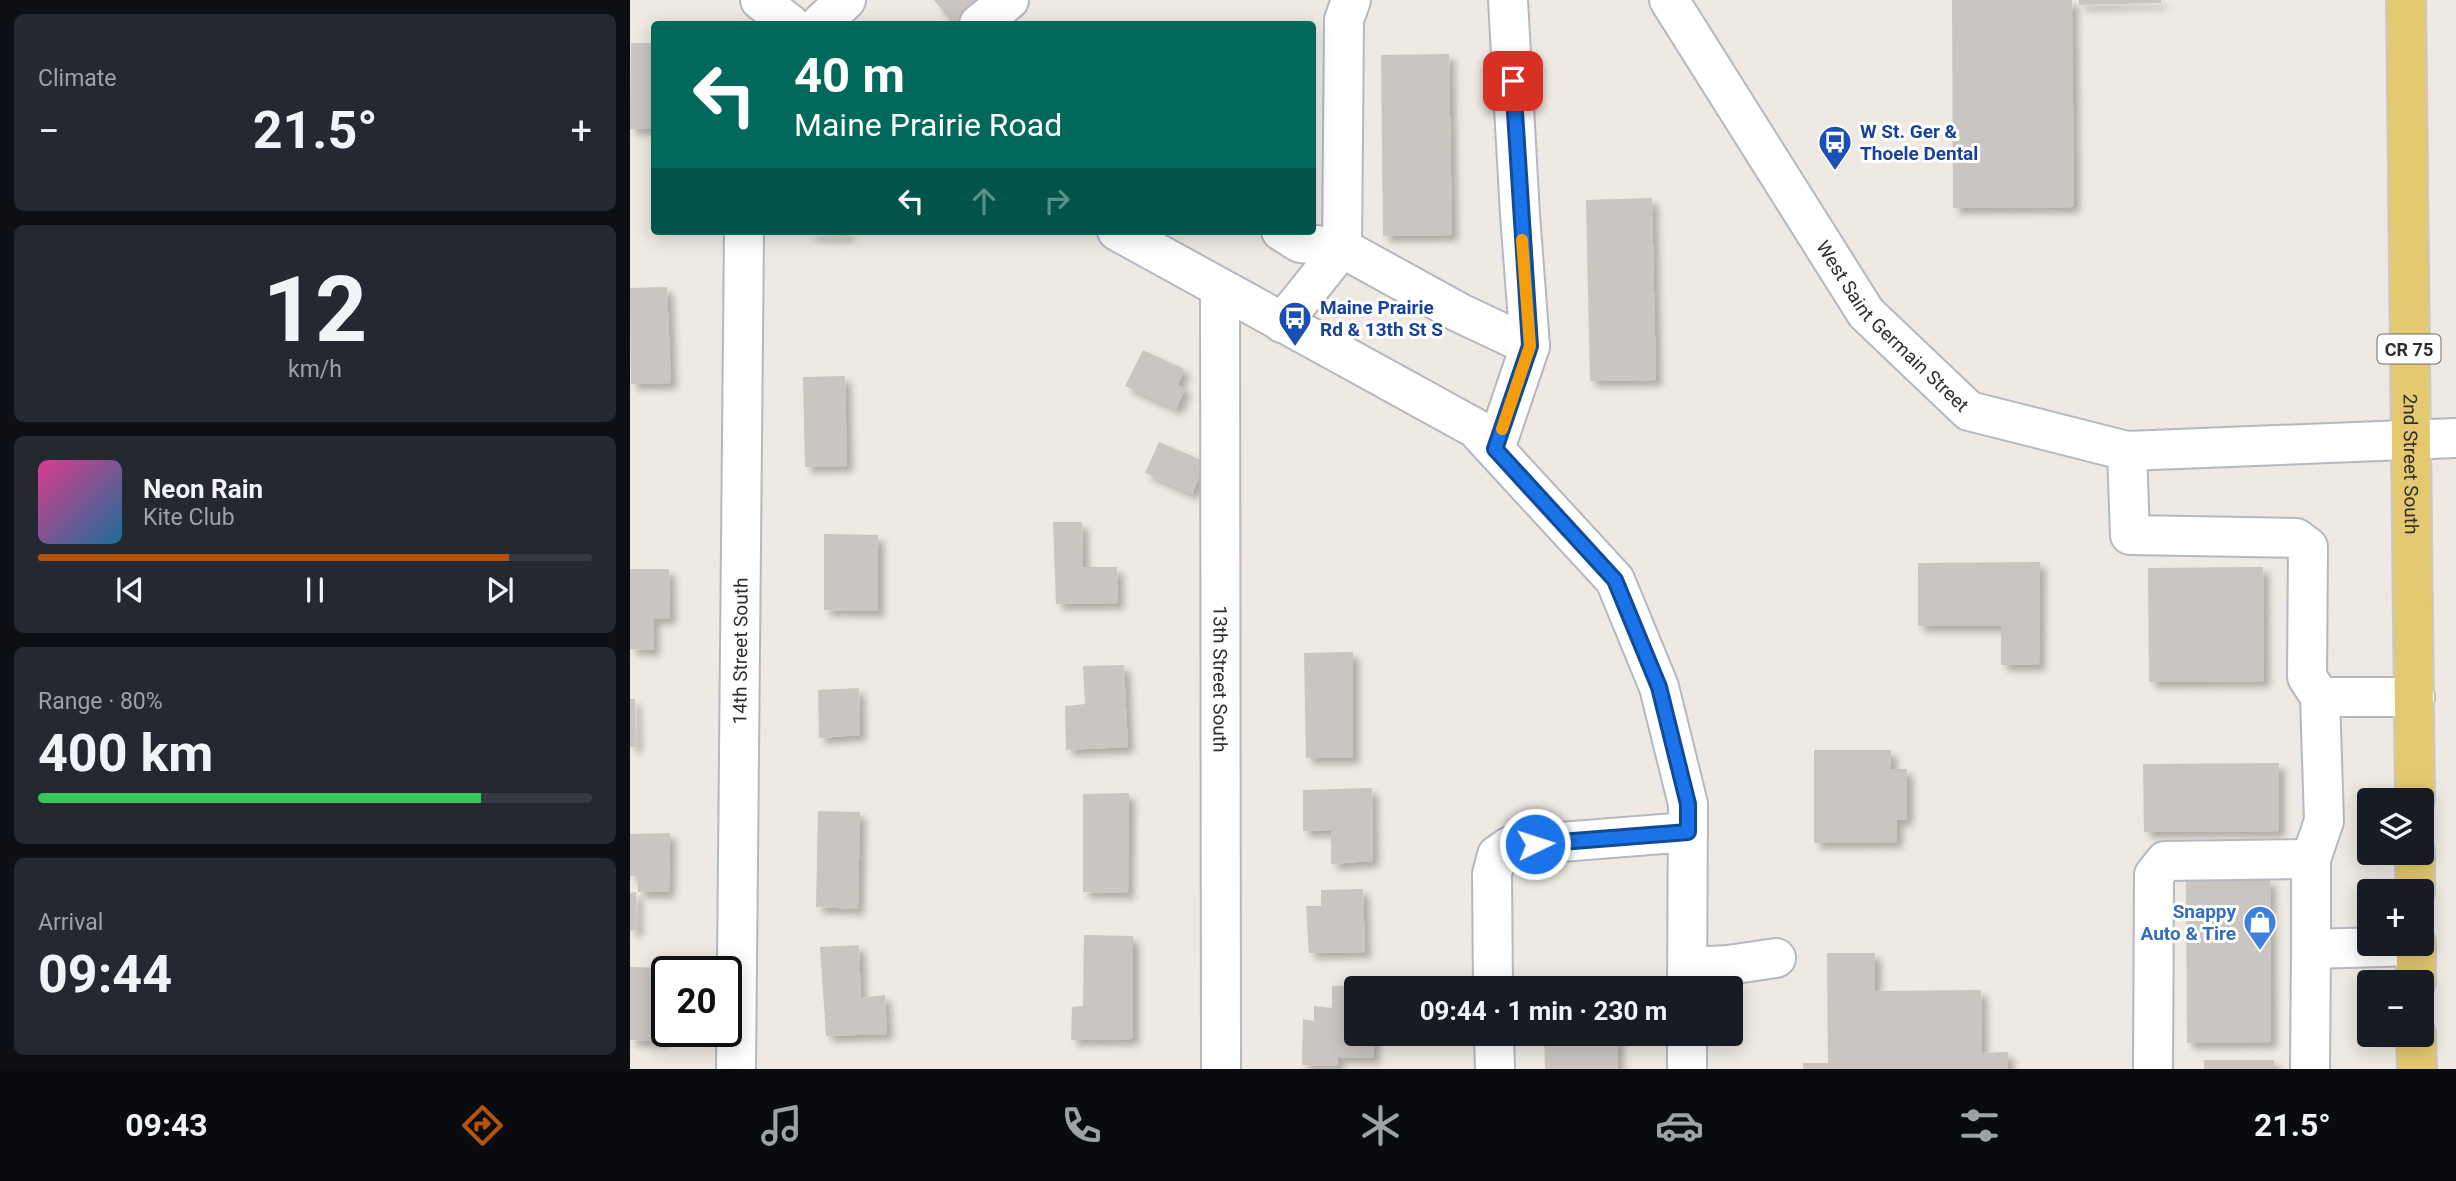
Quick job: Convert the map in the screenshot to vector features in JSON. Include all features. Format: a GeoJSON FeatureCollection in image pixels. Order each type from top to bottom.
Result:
{"type":"FeatureCollection","features":[{"type":"Feature","properties":{"kind":"main road","name":"2nd Street South"},"geometry":{"type":"LineString","coordinates":[[2406,0],[2415,788]]}},
{"type":"Feature","properties":{"kind":"main road"},"geometry":{"type":"LineString","coordinates":[[2416,1047],[2417,1069]]}},
{"type":"Feature","properties":{"kind":"street"},"geometry":{"type":"LineString","coordinates":[[746,0],[746,21]]}},
{"type":"Feature","properties":{"kind":"street"},"geometry":{"type":"LineString","coordinates":[[760,0],[786,21]]}},
{"type":"Feature","properties":{"kind":"street"},"geometry":{"type":"LineString","coordinates":[[823,21],[846,0]]}},
{"type":"Feature","properties":{"kind":"street"},"geometry":{"type":"LineString","coordinates":[[983,21],[1009,0]]}},
{"type":"Feature","properties":{"kind":"street"},"geometry":{"type":"LineString","coordinates":[[1282,323],[1342,248],[1344,20],[1351,0]]}},
{"type":"Feature","properties":{"kind":"street"},"geometry":{"type":"LineString","coordinates":[[1495,449],[1530,346],[1508,0]]}},
{"type":"Feature","properties":{"kind":"street","name":"West Saint Germain Street"},"geometry":{"type":"LineString","coordinates":[[1669,0],[1866,313],[1969,411],[2127,451],[2456,438]]}},
{"type":"Feature","properties":{"kind":"street","name":"14th Street South"},"geometry":{"type":"LineString","coordinates":[[736,1069],[744,235]]}},
{"type":"Feature","properties":{"kind":"street"},"geometry":{"type":"LineString","coordinates":[[1124,235],[1475,428],[1615,580],[1659,687],[1688,818],[1687,976]]}},
{"type":"Feature","properties":{"kind":"street"},"geometry":{"type":"LineString","coordinates":[[1288,235],[1300,243],[1342,248],[1461,313],[1530,346]]}},
{"type":"Feature","properties":{"kind":"street","name":"13th Street South"},"geometry":{"type":"LineString","coordinates":[[1220,289],[1221,1069]]}},
{"type":"Feature","properties":{"kind":"street"},"geometry":{"type":"LineString","coordinates":[[2127,451],[2130,536],[2296,538],[2308,547],[2308,677],[2320,696],[2323,821],[2311,859],[2311,1069]]}},
{"type":"Feature","properties":{"kind":"street"},"geometry":{"type":"LineString","coordinates":[[2320,696],[2415,697]]}},
{"type":"Feature","properties":{"kind":"street"},"geometry":{"type":"LineString","coordinates":[[1493,976],[1492,874],[1497,855],[1510,846],[1688,818]]}},
{"type":"Feature","properties":{"kind":"street"},"geometry":{"type":"LineString","coordinates":[[2153,1069],[2154,875],[2165,860],[2311,859]]}},
{"type":"Feature","properties":{"kind":"street"},"geometry":{"type":"LineString","coordinates":[[2311,949],[2416,957]]}},
{"type":"Feature","properties":{"kind":"street"},"geometry":{"type":"LineString","coordinates":[[1695,976],[1776,958]]}},
{"type":"Feature","properties":{"kind":"street"},"geometry":{"type":"LineString","coordinates":[[1494,1046],[1495,1069]]}},
{"type":"Feature","properties":{"kind":"street"},"geometry":{"type":"LineString","coordinates":[[1687,1046],[1687,1069]]}},
{"type":"Feature","properties":{"kind":"building"},"geometry":{"type":"Polygon","coordinates":[[[934,0],[988,0],[962,21],[951,21],[934,0]]]}},
{"type":"Feature","properties":{"kind":"building"},"geometry":{"type":"Polygon","coordinates":[[[1952,0],[2072,0],[2074,207],[1953,208],[1952,0]]]}},
{"type":"Feature","properties":{"kind":"building"},"geometry":{"type":"Polygon","coordinates":[[[2079,0],[2161,0],[2161,3],[2079,5],[2079,0]]]}},
{"type":"Feature","properties":{"kind":"building"},"geometry":{"type":"Polygon","coordinates":[[[631,43],[651,43],[651,128],[630,129],[631,43]]]}},
{"type":"Feature","properties":{"kind":"building"},"geometry":{"type":"Polygon","coordinates":[[[1449,54],[1452,235],[1383,236],[1381,55],[1449,54]]]}},
{"type":"Feature","properties":{"kind":"building"},"geometry":{"type":"Polygon","coordinates":[[[1652,198],[1656,380],[1590,381],[1586,200],[1652,198]]]}},
{"type":"Feature","properties":{"kind":"building"},"geometry":{"type":"Polygon","coordinates":[[[667,287],[671,383],[631,384],[630,288],[667,287]]]}},
{"type":"Feature","properties":{"kind":"building"},"geometry":{"type":"Polygon","coordinates":[[[1143,350],[1184,369],[1178,385],[1185,389],[1176,409],[1125,386],[1143,350]]]}},
{"type":"Feature","properties":{"kind":"building"},"geometry":{"type":"Polygon","coordinates":[[[845,376],[847,466],[805,467],[803,377],[845,376]]]}},
{"type":"Feature","properties":{"kind":"building"},"geometry":{"type":"Polygon","coordinates":[[[1159,442],[1206,462],[1192,494],[1145,473],[1159,442]]]}},
{"type":"Feature","properties":{"kind":"building"},"geometry":{"type":"Polygon","coordinates":[[[1053,522],[1082,522],[1083,567],[1117,567],[1118,603],[1056,604],[1053,522]]]}},
{"type":"Feature","properties":{"kind":"building"},"geometry":{"type":"Polygon","coordinates":[[[824,534],[878,535],[878,611],[824,610],[824,534]]]}},
{"type":"Feature","properties":{"kind":"building"},"geometry":{"type":"Polygon","coordinates":[[[2040,562],[2039,665],[2001,665],[2001,626],[1918,626],[1918,563],[2040,562]]]}},
{"type":"Feature","properties":{"kind":"building"},"geometry":{"type":"Polygon","coordinates":[[[2263,567],[2264,681],[2149,682],[2148,568],[2263,567]]]}},
{"type":"Feature","properties":{"kind":"building"},"geometry":{"type":"Polygon","coordinates":[[[630,569],[669,569],[670,618],[653,619],[654,650],[630,649],[630,569]]]}},
{"type":"Feature","properties":{"kind":"building"},"geometry":{"type":"Polygon","coordinates":[[[1353,652],[1353,758],[1306,758],[1304,653],[1353,652]]]}},
{"type":"Feature","properties":{"kind":"building"},"geometry":{"type":"Polygon","coordinates":[[[1124,665],[1128,747],[1066,750],[1065,706],[1085,704],[1083,666],[1124,665]]]}},
{"type":"Feature","properties":{"kind":"building"},"geometry":{"type":"Polygon","coordinates":[[[859,688],[860,735],[819,738],[818,690],[859,688]]]}},
{"type":"Feature","properties":{"kind":"building"},"geometry":{"type":"Polygon","coordinates":[[[630,699],[635,699],[636,747],[630,747],[630,699]]]}},
{"type":"Feature","properties":{"kind":"building"},"geometry":{"type":"Polygon","coordinates":[[[1814,750],[1891,750],[1891,769],[1907,769],[1907,820],[1897,820],[1897,842],[1814,843],[1814,750]]]}},
{"type":"Feature","properties":{"kind":"building"},"geometry":{"type":"Polygon","coordinates":[[[2279,763],[2279,831],[2144,832],[2143,764],[2279,763]]]}},
{"type":"Feature","properties":{"kind":"building"},"geometry":{"type":"Polygon","coordinates":[[[1372,788],[1373,861],[1331,864],[1331,831],[1303,831],[1303,790],[1372,788]]]}},
{"type":"Feature","properties":{"kind":"building"},"geometry":{"type":"Polygon","coordinates":[[[1129,793],[1128,893],[1083,892],[1083,794],[1129,793]]]}},
{"type":"Feature","properties":{"kind":"building"},"geometry":{"type":"Polygon","coordinates":[[[818,811],[860,812],[858,909],[816,907],[818,811]]]}},
{"type":"Feature","properties":{"kind":"building"},"geometry":{"type":"Polygon","coordinates":[[[670,833],[669,892],[638,892],[638,876],[630,876],[630,834],[670,833]]]}},
{"type":"Feature","properties":{"kind":"building"},"geometry":{"type":"Polygon","coordinates":[[[2186,879],[2270,879],[2271,1042],[2187,1043],[2186,879]]]}},
{"type":"Feature","properties":{"kind":"building"},"geometry":{"type":"Polygon","coordinates":[[[1363,889],[1365,952],[1309,953],[1306,906],[1321,906],[1321,890],[1363,889]]]}},
{"type":"Feature","properties":{"kind":"building"},"geometry":{"type":"Polygon","coordinates":[[[636,892],[637,930],[630,931],[630,893],[636,892]]]}},
{"type":"Feature","properties":{"kind":"building"},"geometry":{"type":"Polygon","coordinates":[[[1084,935],[1133,936],[1133,1039],[1071,1040],[1072,1007],[1083,1006],[1084,935]]]}},
{"type":"Feature","properties":{"kind":"building"},"geometry":{"type":"Polygon","coordinates":[[[859,945],[861,998],[885,995],[887,1034],[826,1036],[820,947],[859,945]]]}},
{"type":"Feature","properties":{"kind":"building"},"geometry":{"type":"Polygon","coordinates":[[[1827,953],[1875,953],[1875,991],[1981,990],[1982,1053],[2008,1052],[2008,1069],[1803,1069],[1803,1063],[1828,1063],[1827,953]]]}},
{"type":"Feature","properties":{"kind":"building"},"geometry":{"type":"Polygon","coordinates":[[[630,967],[651,968],[651,1041],[630,1040],[630,967]]]}},
{"type":"Feature","properties":{"kind":"building"},"geometry":{"type":"Polygon","coordinates":[[[1332,986],[1344,986],[1344,1046],[1374,1046],[1374,1058],[1338,1057],[1338,1066],[1302,1065],[1303,1019],[1314,1021],[1314,1006],[1332,1008],[1332,986]]]}},
{"type":"Feature","properties":{"kind":"building"},"geometry":{"type":"Polygon","coordinates":[[[1544,1046],[1618,1046],[1618,1069],[1545,1069],[1544,1046]]]}},
{"type":"Feature","properties":{"kind":"building"},"geometry":{"type":"Polygon","coordinates":[[[2204,1060],[2274,1060],[2274,1069],[2204,1069],[2204,1060]]]}},
{"type":"Feature","properties":{"kind":"slow traffic"},"geometry":{"type":"LineString","coordinates":[[1502,429],[1530,346],[1522,240]]}},
{"type":"Feature","properties":{"kind":"place","name":"W St. Ger & Thoele Dental"},"geometry":{"type":"Point","coordinates":[1835,172]}},
{"type":"Feature","properties":{"kind":"place","name":"Maine Prairie Rd & 13th St S"},"geometry":{"type":"Point","coordinates":[1295,348]}},
{"type":"Feature","properties":{"kind":"place","name":"Snappy Auto & Tire"},"geometry":{"type":"Point","coordinates":[2260,952]}},
{"type":"Feature","properties":{"kind":"route"},"geometry":{"type":"LineString","coordinates":[[1513,81],[1530,346],[1495,449],[1615,580],[1659,687],[1688,804],[1688,832],[1535,844]]}}]}
